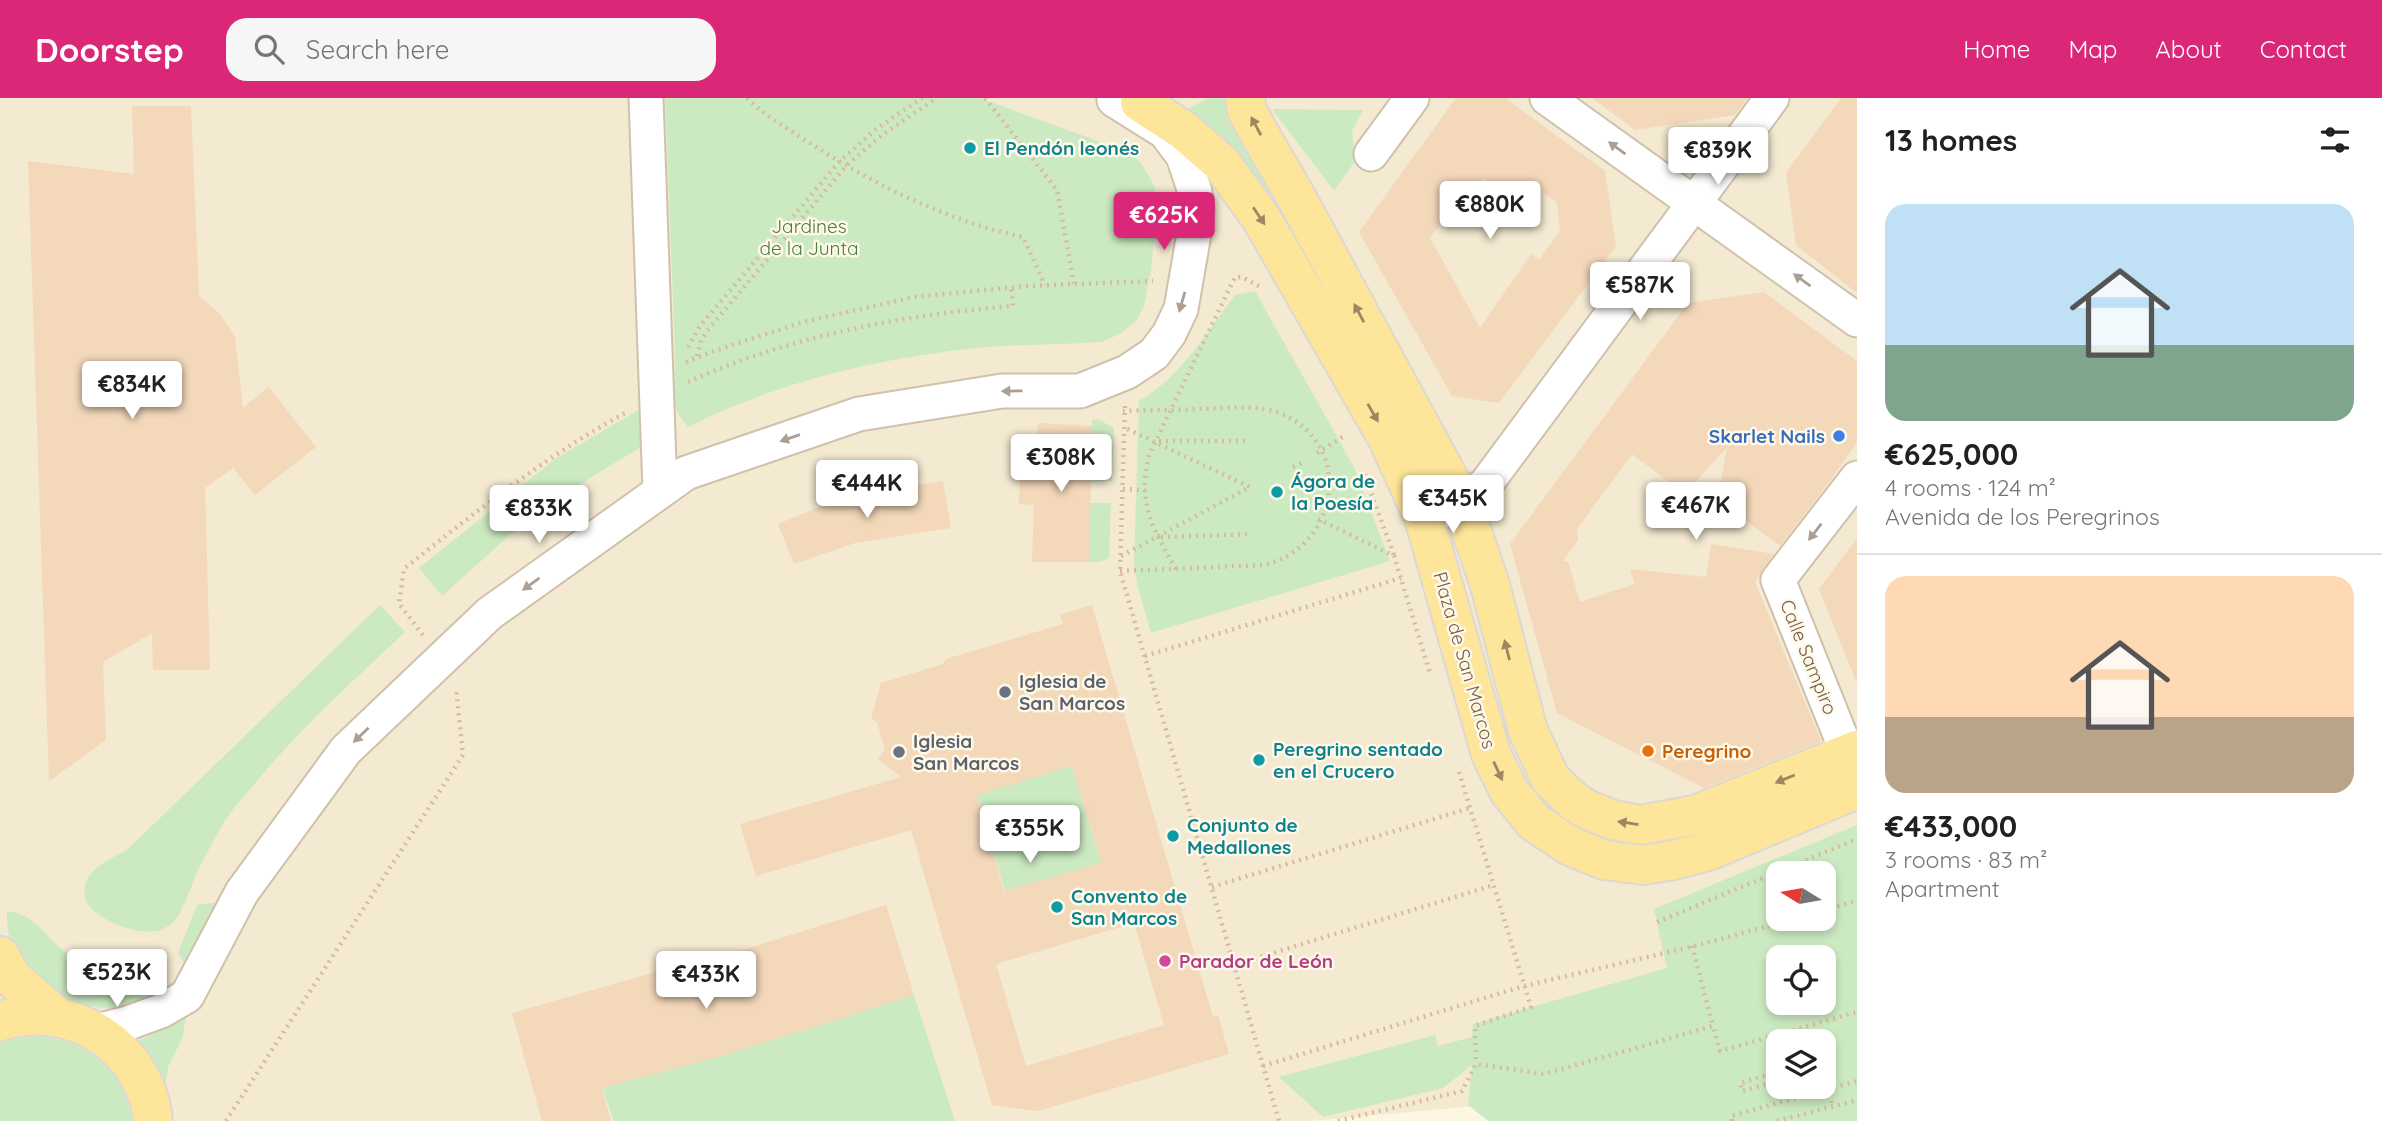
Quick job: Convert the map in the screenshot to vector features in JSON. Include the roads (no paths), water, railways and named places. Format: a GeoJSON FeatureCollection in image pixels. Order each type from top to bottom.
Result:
{"type":"FeatureCollection","features":[{"type":"Feature","properties":{"kind":"main road"},"geometry":{"type":"LineString","coordinates":[[1245,98],[1247,111],[1263,141],[1296,195],[1462,503],[1490,585],[1528,731],[1551,780],[1575,802],[1613,820],[1641,825],[1695,815],[1855,767]]}},
{"type":"Feature","properties":{"kind":"main road","name":"Plaza de San Marcos"},"geometry":{"type":"LineString","coordinates":[[1130,100],[1183,130],[1221,163],[1261,218],[1388,439],[1424,518],[1491,754],[1509,791],[1534,822],[1570,846],[1604,860],[1643,865],[1674,860],[1708,851],[1855,767]]}},
{"type":"Feature","properties":{"kind":"main road"},"geometry":{"type":"LineString","coordinates":[[0,956],[12,978],[57,1016]]}},
{"type":"Feature","properties":{"kind":"main road"},"geometry":{"type":"LineString","coordinates":[[0,1021],[19,1015],[57,1016],[77,1021],[97,1031],[122,1050],[141,1077],[152,1107],[153,1121]]}},
{"type":"Feature","properties":{"kind":"street"},"geometry":{"type":"LineString","coordinates":[[646,98],[660,491]]}},
{"type":"Feature","properties":{"kind":"street"},"geometry":{"type":"LineString","coordinates":[[1371,154],[1412,98]]}},
{"type":"Feature","properties":{"kind":"street"},"geometry":{"type":"LineString","coordinates":[[1547,98],[1857,320]]}},
{"type":"Feature","properties":{"kind":"street"},"geometry":{"type":"LineString","coordinates":[[1424,518],[1462,503],[1486,484],[1772,98]]}},
{"type":"Feature","properties":{"kind":"street"},"geometry":{"type":"LineString","coordinates":[[97,1031],[161,1011],[187,996],[242,892],[346,750],[490,613],[686,473],[859,414],[1002,391],[1080,391],[1127,372],[1154,354],[1169,334],[1181,309],[1197,210],[1195,192],[1183,156],[1165,132],[1130,100]]}},
{"type":"Feature","properties":{"kind":"street","name":"Calle Sampiro"},"geometry":{"type":"LineString","coordinates":[[1855,767],[1778,580],[1857,478]]}},
{"type":"Feature","properties":{"kind":"place","name":"El Pendón leonés"},"geometry":{"type":"Point","coordinates":[970,148]}},
{"type":"Feature","properties":{"kind":"place","name":"Skarlet Nails"},"geometry":{"type":"Point","coordinates":[1839,436]}},
{"type":"Feature","properties":{"kind":"place","name":"Ágora de la Poesía"},"geometry":{"type":"Point","coordinates":[1277,492]}},
{"type":"Feature","properties":{"kind":"place","name":"Iglesia de San Marcos"},"geometry":{"type":"Point","coordinates":[1005,692]}},
{"type":"Feature","properties":{"kind":"place","name":"Peregrino"},"geometry":{"type":"Point","coordinates":[1648,751]}},
{"type":"Feature","properties":{"kind":"place","name":"Iglesia San Marcos"},"geometry":{"type":"Point","coordinates":[899,752]}},
{"type":"Feature","properties":{"kind":"place","name":"Peregrino sentado en el Crucero"},"geometry":{"type":"Point","coordinates":[1259,760]}},
{"type":"Feature","properties":{"kind":"place","name":"Conjunto de Medallones"},"geometry":{"type":"Point","coordinates":[1173,836]}},
{"type":"Feature","properties":{"kind":"place","name":"Convento de San Marcos"},"geometry":{"type":"Point","coordinates":[1057,907]}},
{"type":"Feature","properties":{"kind":"place","name":"Parador de León"},"geometry":{"type":"Point","coordinates":[1165,961]}},
{"type":"Feature","properties":{"kind":"park label","name":"Jardines de la Junta"},"geometry":{"type":"Point","coordinates":[809,237]}}]}
